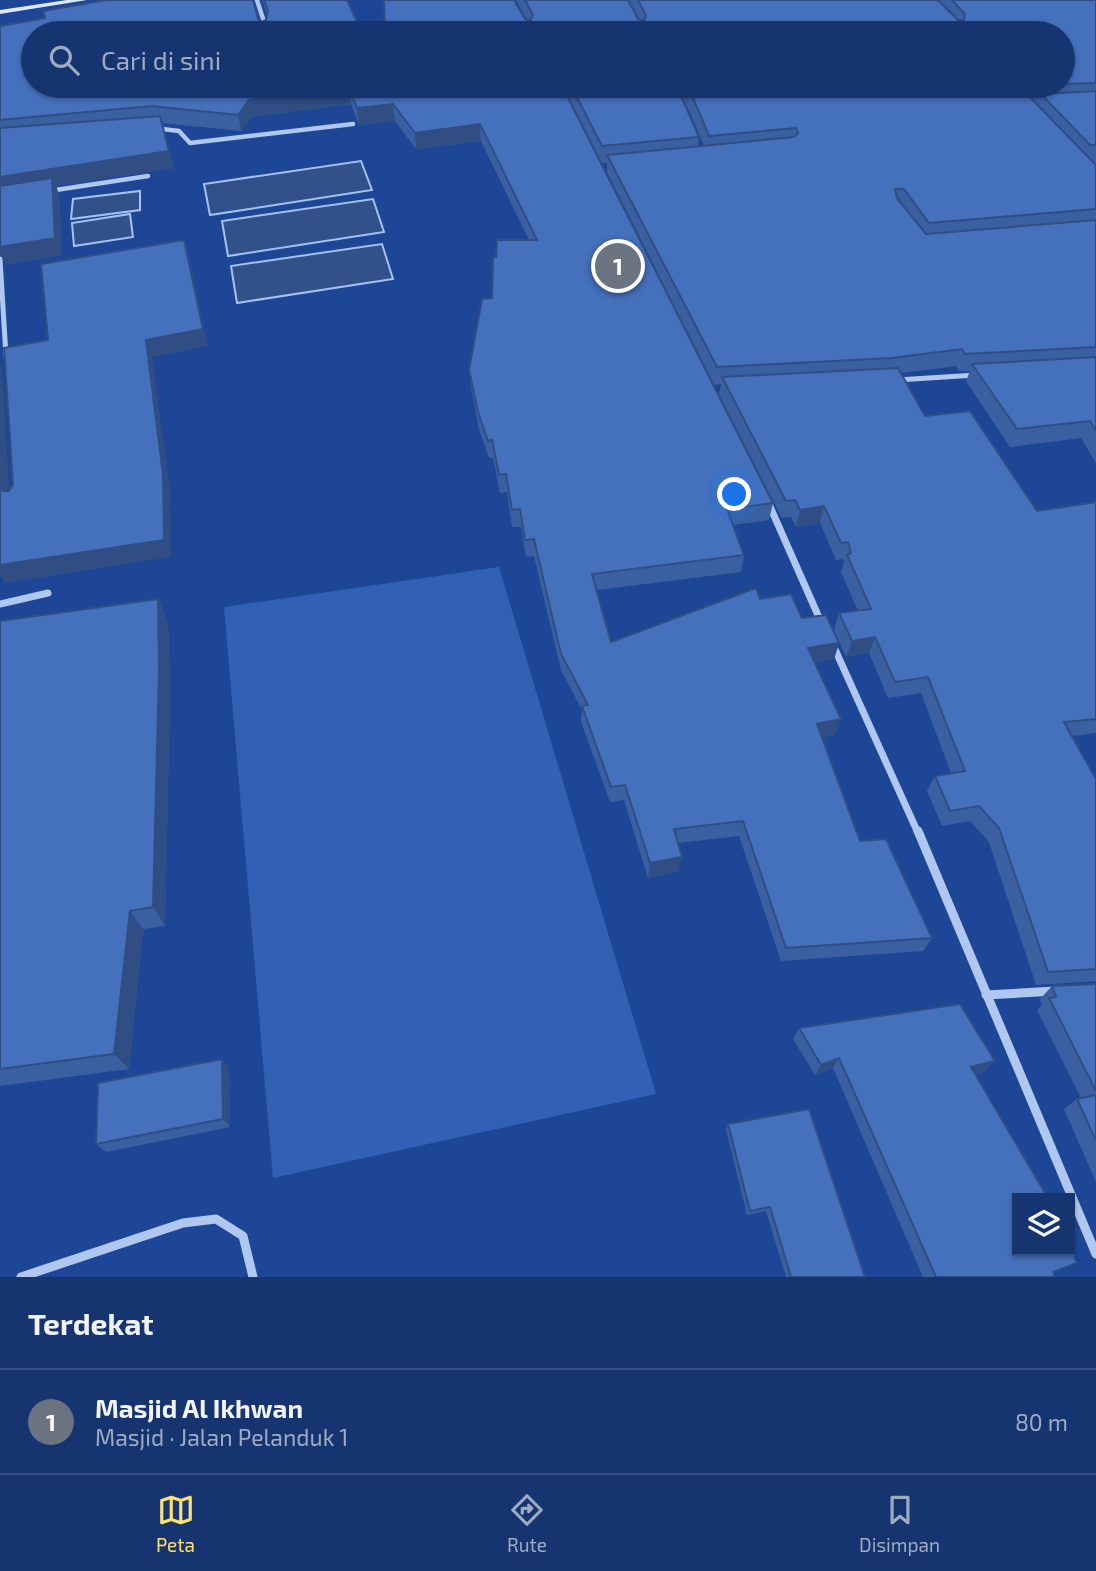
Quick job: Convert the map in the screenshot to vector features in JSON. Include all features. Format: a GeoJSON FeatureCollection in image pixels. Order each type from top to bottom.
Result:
{"type":"FeatureCollection","features":[{"type":"Feature","properties":{"kind":"street"},"geometry":{"type":"LineString","coordinates":[[0,12],[83,0]]}},
{"type":"Feature","properties":{"kind":"street"},"geometry":{"type":"LineString","coordinates":[[257,0],[264,21]]}},
{"type":"Feature","properties":{"kind":"street"},"geometry":{"type":"LineString","coordinates":[[144,128],[179,131],[190,143],[353,124]]}},
{"type":"Feature","properties":{"kind":"street"},"geometry":{"type":"LineString","coordinates":[[40,193],[148,176]]}},
{"type":"Feature","properties":{"kind":"street"},"geometry":{"type":"LineString","coordinates":[[0,259],[7,368]]}},
{"type":"Feature","properties":{"kind":"street"},"geometry":{"type":"LineString","coordinates":[[890,380],[986,375]]}},
{"type":"Feature","properties":{"kind":"street"},"geometry":{"type":"LineString","coordinates":[[766,498],[890,766],[1096,1254]]}},
{"type":"Feature","properties":{"kind":"street"},"geometry":{"type":"LineString","coordinates":[[0,604],[48,593]]}},
{"type":"Feature","properties":{"kind":"street"},"geometry":{"type":"LineString","coordinates":[[986,995],[1069,990]]}},
{"type":"Feature","properties":{"kind":"street"},"geometry":{"type":"LineString","coordinates":[[20,1277],[183,1223],[216,1219],[243,1236],[253,1277]]}},
{"type":"Feature","properties":{"kind":"shaded area"},"geometry":{"type":"Polygon","coordinates":[[[361,161],[372,190],[210,215],[204,184],[361,161]]]}},
{"type":"Feature","properties":{"kind":"shaded area"},"geometry":{"type":"Polygon","coordinates":[[[140,191],[140,210],[71,219],[73,199],[140,191]]]}},
{"type":"Feature","properties":{"kind":"shaded area"},"geometry":{"type":"Polygon","coordinates":[[[373,199],[384,232],[228,256],[222,221],[373,199]]]}},
{"type":"Feature","properties":{"kind":"shaded area"},"geometry":{"type":"Polygon","coordinates":[[[130,214],[133,237],[74,246],[72,223],[130,214]]]}},
{"type":"Feature","properties":{"kind":"shaded area"},"geometry":{"type":"Polygon","coordinates":[[[382,244],[393,279],[237,303],[231,266],[382,244]]]}},
{"type":"Feature","properties":{"kind":"shaded area"},"geometry":{"type":"Polygon","coordinates":[[[499,567],[656,1094],[273,1178],[224,607],[499,567]]]}},
{"type":"Feature","properties":{"kind":"building"},"geometry":{"type":"Polygon","coordinates":[[[106,0],[253,0],[261,21],[28,21],[45,18],[43,11],[106,0]]]}},
{"type":"Feature","properties":{"kind":"building"},"geometry":{"type":"Polygon","coordinates":[[[264,0],[347,0],[357,21],[264,21],[268,11],[264,0]]]}},
{"type":"Feature","properties":{"kind":"building"},"geometry":{"type":"Polygon","coordinates":[[[384,0],[514,0],[525,19],[530,21],[385,21],[384,0]]]}},
{"type":"Feature","properties":{"kind":"building"},"geometry":{"type":"Polygon","coordinates":[[[525,0],[628,0],[638,19],[644,21],[530,21],[533,15],[525,0]]]}},
{"type":"Feature","properties":{"kind":"building"},"geometry":{"type":"Polygon","coordinates":[[[638,0],[938,0],[958,20],[964,21],[644,21],[646,15],[638,0]]]}},
{"type":"Feature","properties":{"kind":"building"},"geometry":{"type":"Polygon","coordinates":[[[952,0],[1096,0],[1096,83],[1075,84],[1075,21],[964,21],[965,14],[952,0]]]}},
{"type":"Feature","properties":{"kind":"building"},"geometry":{"type":"Polygon","coordinates":[[[21,22],[21,98],[264,98],[249,100],[238,115],[152,106],[0,120],[0,26],[21,22]]]}},
{"type":"Feature","properties":{"kind":"building"},"geometry":{"type":"Polygon","coordinates":[[[1096,91],[1096,145],[1090,145],[1045,98],[1075,98],[1075,92],[1096,91]]]}},
{"type":"Feature","properties":{"kind":"building"},"geometry":{"type":"Polygon","coordinates":[[[353,98],[568,98],[773,503],[727,509],[744,555],[592,574],[611,642],[756,588],[760,599],[791,594],[802,618],[826,615],[839,643],[808,648],[841,719],[817,724],[860,841],[886,839],[932,938],[786,948],[743,821],[674,829],[682,857],[650,863],[625,785],[611,787],[582,706],[588,705],[561,654],[534,539],[525,540],[520,509],[512,510],[506,474],[499,475],[492,440],[488,441],[478,412],[469,370],[482,299],[492,298],[493,257],[496,257],[497,240],[537,240],[480,124],[415,133],[393,104],[357,108],[353,98]]]}},
{"type":"Feature","properties":{"kind":"building"},"geometry":{"type":"Polygon","coordinates":[[[577,98],[682,98],[699,137],[602,146],[577,98]]]}},
{"type":"Feature","properties":{"kind":"building"},"geometry":{"type":"Polygon","coordinates":[[[693,98],[1031,98],[1096,165],[1096,209],[929,223],[904,189],[895,189],[897,198],[926,234],[1096,220],[1096,347],[965,354],[962,349],[892,358],[717,367],[607,155],[794,137],[798,133],[796,128],[709,136],[693,98]]]}},
{"type":"Feature","properties":{"kind":"building"},"geometry":{"type":"Polygon","coordinates":[[[160,116],[169,151],[0,177],[0,128],[160,116]]]}},
{"type":"Feature","properties":{"kind":"building"},"geometry":{"type":"Polygon","coordinates":[[[52,178],[55,238],[0,247],[0,186],[52,178]]]}},
{"type":"Feature","properties":{"kind":"building"},"geometry":{"type":"Polygon","coordinates":[[[184,240],[203,329],[146,340],[163,475],[164,540],[0,565],[0,486],[3,491],[9,491],[13,485],[4,348],[48,340],[41,264],[184,240]]]}},
{"type":"Feature","properties":{"kind":"building"},"geometry":{"type":"Polygon","coordinates":[[[1096,357],[1096,431],[1090,421],[1017,429],[972,364],[1096,357]]]}},
{"type":"Feature","properties":{"kind":"building"},"geometry":{"type":"Polygon","coordinates":[[[898,368],[925,416],[970,411],[1037,511],[1096,502],[1096,719],[1064,722],[1096,779],[1096,969],[1048,972],[999,828],[979,806],[950,811],[935,776],[965,771],[928,677],[895,682],[875,637],[852,641],[839,613],[871,609],[847,555],[851,553],[848,542],[841,543],[824,506],[800,510],[795,500],[786,501],[722,377],[898,368]]]}},
{"type":"Feature","properties":{"kind":"building"},"geometry":{"type":"Polygon","coordinates":[[[158,599],[159,671],[153,907],[130,911],[114,1054],[0,1069],[0,621],[158,599]]]}},
{"type":"Feature","properties":{"kind":"building"},"geometry":{"type":"Polygon","coordinates":[[[1096,984],[1096,1091],[1049,998],[1056,997],[1052,986],[1096,984]]]}},
{"type":"Feature","properties":{"kind":"building"},"geometry":{"type":"Polygon","coordinates":[[[960,1004],[995,1061],[971,1067],[1045,1193],[1012,1193],[1012,1256],[1074,1256],[1077,1263],[1053,1272],[1055,1277],[936,1277],[839,1058],[821,1065],[799,1028],[960,1004]]]}},
{"type":"Feature","properties":{"kind":"building"},"geometry":{"type":"Polygon","coordinates":[[[222,1059],[223,1119],[96,1144],[98,1083],[222,1059]]]}},
{"type":"Feature","properties":{"kind":"building"},"geometry":{"type":"Polygon","coordinates":[[[1096,1095],[1096,1141],[1077,1099],[1096,1095]]]}},
{"type":"Feature","properties":{"kind":"building"},"geometry":{"type":"Polygon","coordinates":[[[809,1109],[865,1277],[791,1277],[770,1207],[750,1211],[728,1124],[809,1109]]]}},
{"type":"Feature","properties":{"kind":"place","name":"Masjid Al Ikhwan"},"geometry":{"type":"Point","coordinates":[618,266]}}]}
